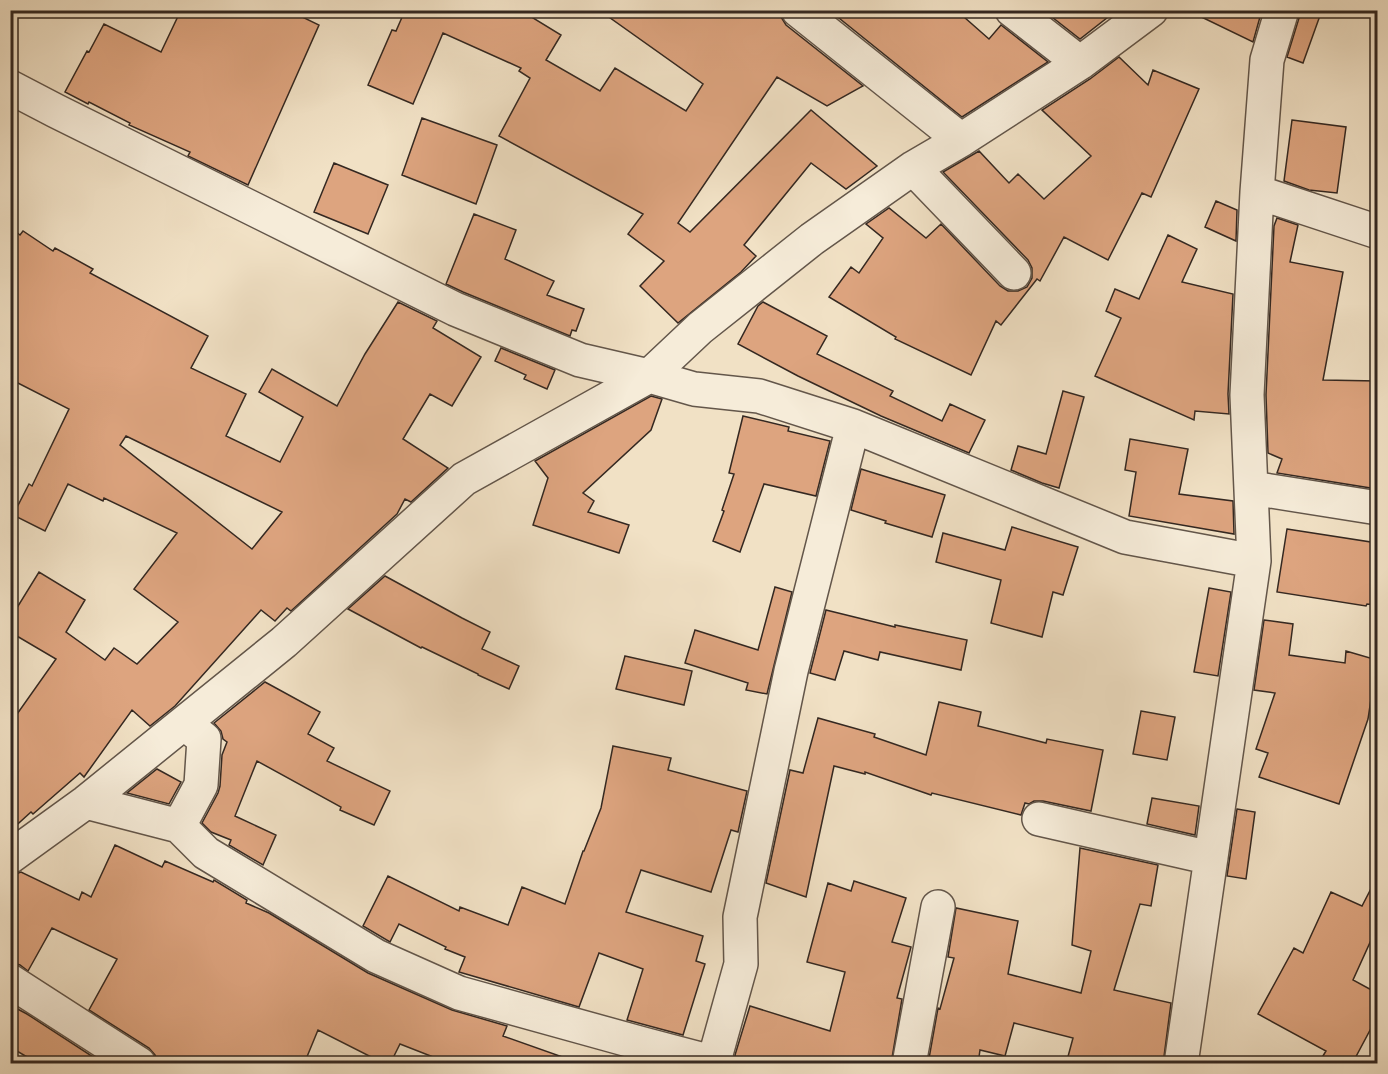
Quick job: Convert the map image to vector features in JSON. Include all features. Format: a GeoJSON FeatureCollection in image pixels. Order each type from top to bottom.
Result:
{"type":"FeatureCollection","features":[{"type":"Feature","properties":{"kind":"street"},"geometry":{"type":"LineString","coordinates":[[798,10],[961,140]]}},
{"type":"Feature","properties":{"kind":"street"},"geometry":{"type":"LineString","coordinates":[[1012,10],[1080,63]]}},
{"type":"Feature","properties":{"kind":"street"},"geometry":{"type":"LineString","coordinates":[[10,857],[86,801],[284,642],[464,479],[650,376],[699,328],[812,239],[913,168],[961,140],[1080,63],[1151,10]]}},
{"type":"Feature","properties":{"kind":"street"},"geometry":{"type":"LineString","coordinates":[[1181,1064],[1254,561],[1247,395],[1257,192],[1267,60],[1282,10]]}},
{"type":"Feature","properties":{"kind":"street"},"geometry":{"type":"LineString","coordinates":[[10,87],[455,309],[580,360],[694,389],[759,396],[853,426],[1125,537],[1254,561]]}},
{"type":"Feature","properties":{"kind":"street"},"geometry":{"type":"LineString","coordinates":[[913,168],[1014,273]]}},
{"type":"Feature","properties":{"kind":"street"},"geometry":{"type":"LineString","coordinates":[[1257,192],[1377,232]]}},
{"type":"Feature","properties":{"kind":"street"},"geometry":{"type":"LineString","coordinates":[[86,801],[179,826],[206,853],[376,956],[459,993],[717,1062],[741,964],[740,916],[790,671],[853,426]]}},
{"type":"Feature","properties":{"kind":"street"},"geometry":{"type":"LineString","coordinates":[[1252,488],[1377,508]]}},
{"type":"Feature","properties":{"kind":"street"},"geometry":{"type":"LineString","coordinates":[[179,826],[201,785],[204,739],[184,723]]}},
{"type":"Feature","properties":{"kind":"street"},"geometry":{"type":"LineString","coordinates":[[1039,819],[1211,858]]}},
{"type":"Feature","properties":{"kind":"street"},"geometry":{"type":"LineString","coordinates":[[909,1064],[938,907]]}},
{"type":"Feature","properties":{"kind":"street"},"geometry":{"type":"LineString","coordinates":[[10,981],[139,1064]]}},
{"type":"Feature","properties":{"kind":"building"},"geometry":{"type":"Polygon","coordinates":[[[181,10],[288,10],[319,25],[248,185],[188,156],[190,152],[129,125],[130,123],[65,92],[104,24],[161,52],[181,10]]]}},
{"type":"Feature","properties":{"kind":"building"},"geometry":{"type":"Polygon","coordinates":[[[392,10],[536,10],[533,18],[561,35],[546,60],[600,91],[615,68],[686,111],[703,84],[599,10],[780,10],[786,25],[863,86],[827,106],[777,77],[678,223],[690,232],[811,110],[877,166],[846,189],[811,163],[744,245],[756,256],[741,272],[678,323],[640,286],[664,261],[628,234],[643,214],[499,136],[530,78],[519,71],[521,68],[443,33],[413,104],[368,85],[392,30],[396,31],[403,15],[392,10]]]}},
{"type":"Feature","properties":{"kind":"building"},"geometry":{"type":"Polygon","coordinates":[[[829,10],[956,10],[989,39],[1001,25],[1048,62],[962,117],[829,10]]]}},
{"type":"Feature","properties":{"kind":"building"},"geometry":{"type":"Polygon","coordinates":[[[1043,10],[1117,10],[1080,39],[1043,10]]]}},
{"type":"Feature","properties":{"kind":"building"},"geometry":{"type":"Polygon","coordinates":[[[1187,10],[1246,10],[1260,17],[1253,42],[1187,10]]]}},
{"type":"Feature","properties":{"kind":"building"},"geometry":{"type":"Polygon","coordinates":[[[1300,10],[1322,10],[1303,63],[1287,57],[1300,10]]]}},
{"type":"Feature","properties":{"kind":"building"},"geometry":{"type":"Polygon","coordinates":[[[1119,57],[1148,85],[1153,70],[1199,89],[1151,197],[1142,193],[1108,260],[1064,237],[1040,281],[1037,279],[1001,325],[996,321],[971,375],[895,339],[896,337],[829,297],[851,267],[859,273],[883,238],[866,224],[889,208],[926,238],[941,224],[1000,286],[1008,291],[1018,291],[1027,287],[1032,278],[1032,268],[1028,260],[943,172],[979,151],[1009,183],[1018,174],[1044,199],[1091,156],[1042,110],[1119,57]]]}},
{"type":"Feature","properties":{"kind":"building"},"geometry":{"type":"Polygon","coordinates":[[[422,118],[497,145],[476,204],[402,175],[422,118]]]}},
{"type":"Feature","properties":{"kind":"building"},"geometry":{"type":"Polygon","coordinates":[[[1292,120],[1346,127],[1337,193],[1309,190],[1284,181],[1292,120]]]}},
{"type":"Feature","properties":{"kind":"building"},"geometry":{"type":"Polygon","coordinates":[[[334,163],[388,185],[368,234],[314,212],[334,163]]]}},
{"type":"Feature","properties":{"kind":"building"},"geometry":{"type":"Polygon","coordinates":[[[1216,201],[1237,210],[1236,241],[1205,227],[1216,201]]]}},
{"type":"Feature","properties":{"kind":"building"},"geometry":{"type":"Polygon","coordinates":[[[474,214],[516,230],[505,259],[554,281],[547,295],[584,309],[576,331],[572,330],[570,336],[446,284],[474,214]]]}},
{"type":"Feature","properties":{"kind":"building"},"geometry":{"type":"Polygon","coordinates":[[[1277,218],[1298,225],[1290,262],[1343,272],[1323,380],[1377,381],[1377,489],[1277,473],[1282,459],[1268,453],[1266,395],[1274,226],[1277,218]]]}},
{"type":"Feature","properties":{"kind":"building"},"geometry":{"type":"Polygon","coordinates":[[[10,227],[20,235],[23,231],[53,251],[55,248],[93,269],[90,273],[208,336],[191,368],[246,394],[226,436],[280,462],[303,417],[259,392],[272,369],[337,406],[365,354],[398,302],[437,321],[433,328],[481,357],[452,406],[430,394],[403,439],[448,468],[411,502],[405,499],[397,514],[291,611],[287,608],[275,621],[261,610],[175,706],[150,726],[132,710],[84,777],[80,773],[10,831],[10,724],[56,659],[10,632],[10,619],[39,572],[85,600],[66,632],[105,660],[114,648],[137,664],[178,622],[134,589],[177,533],[104,498],[103,501],[68,484],[45,531],[13,515],[29,484],[32,486],[69,409],[10,379],[10,227]],[[126,436],[120,445],[252,549],[282,512],[126,436]]]}},
{"type":"Feature","properties":{"kind":"building"},"geometry":{"type":"Polygon","coordinates":[[[1168,235],[1197,249],[1182,282],[1233,294],[1229,414],[1195,411],[1194,420],[1095,376],[1121,318],[1106,311],[1115,289],[1139,299],[1168,235]]]}},
{"type":"Feature","properties":{"kind":"building"},"geometry":{"type":"Polygon","coordinates":[[[763,302],[827,336],[817,354],[893,391],[890,396],[942,421],[950,404],[985,420],[969,453],[881,416],[738,344],[758,306],[763,302]]]}},
{"type":"Feature","properties":{"kind":"building"},"geometry":{"type":"Polygon","coordinates":[[[501,348],[555,370],[547,389],[524,379],[526,375],[495,361],[501,348]]]}},
{"type":"Feature","properties":{"kind":"building"},"geometry":{"type":"Polygon","coordinates":[[[1063,391],[1084,397],[1059,488],[1011,470],[1018,446],[1046,454],[1063,391]]]}},
{"type":"Feature","properties":{"kind":"building"},"geometry":{"type":"Polygon","coordinates":[[[651,396],[662,399],[651,430],[583,493],[594,501],[588,512],[629,525],[619,553],[533,525],[548,478],[535,461],[651,396]]]}},
{"type":"Feature","properties":{"kind":"building"},"geometry":{"type":"Polygon","coordinates":[[[743,416],[789,427],[788,431],[830,441],[816,496],[764,484],[740,552],[713,541],[734,474],[729,473],[743,416]]]}},
{"type":"Feature","properties":{"kind":"building"},"geometry":{"type":"Polygon","coordinates":[[[1130,439],[1188,449],[1179,494],[1233,501],[1234,534],[1129,516],[1136,472],[1125,470],[1130,439]]]}},
{"type":"Feature","properties":{"kind":"building"},"geometry":{"type":"Polygon","coordinates":[[[861,469],[945,495],[932,537],[851,510],[861,469]]]}},
{"type":"Feature","properties":{"kind":"building"},"geometry":{"type":"Polygon","coordinates":[[[1012,527],[1078,547],[1063,595],[1053,592],[1042,637],[991,623],[1001,580],[936,562],[943,533],[1005,550],[1012,527]]]}},
{"type":"Feature","properties":{"kind":"building"},"geometry":{"type":"Polygon","coordinates":[[[1287,529],[1377,543],[1377,605],[1367,604],[1366,606],[1277,592],[1287,529]]]}},
{"type":"Feature","properties":{"kind":"building"},"geometry":{"type":"Polygon","coordinates":[[[385,576],[490,632],[482,649],[519,666],[509,689],[421,648],[348,609],[385,576]]]}},
{"type":"Feature","properties":{"kind":"building"},"geometry":{"type":"Polygon","coordinates":[[[775,587],[792,592],[767,694],[746,690],[748,683],[685,663],[695,630],[758,650],[775,587]]]}},
{"type":"Feature","properties":{"kind":"building"},"geometry":{"type":"Polygon","coordinates":[[[1209,588],[1231,592],[1218,676],[1194,672],[1209,588]]]}},
{"type":"Feature","properties":{"kind":"building"},"geometry":{"type":"Polygon","coordinates":[[[826,610],[895,627],[895,625],[967,640],[961,670],[880,652],[878,660],[844,651],[835,680],[810,673],[826,610]]]}},
{"type":"Feature","properties":{"kind":"building"},"geometry":{"type":"Polygon","coordinates":[[[1264,620],[1293,624],[1289,655],[1345,663],[1346,651],[1377,660],[1377,687],[1373,686],[1368,719],[1339,804],[1259,777],[1268,753],[1256,749],[1275,693],[1254,690],[1264,620]]]}},
{"type":"Feature","properties":{"kind":"building"},"geometry":{"type":"Polygon","coordinates":[[[625,656],[692,671],[684,705],[616,689],[625,656]]]}},
{"type":"Feature","properties":{"kind":"building"},"geometry":{"type":"Polygon","coordinates":[[[265,682],[320,712],[308,734],[334,748],[327,761],[390,791],[374,825],[340,810],[341,807],[257,761],[235,816],[276,835],[263,865],[229,845],[231,840],[211,832],[202,823],[218,793],[222,755],[227,742],[214,723],[265,682]]]}},
{"type":"Feature","properties":{"kind":"building"},"geometry":{"type":"Polygon","coordinates":[[[939,702],[981,712],[978,726],[1046,743],[1047,739],[1103,750],[1091,811],[1034,801],[1029,804],[1025,803],[1021,815],[932,793],[931,795],[865,772],[865,774],[834,766],[806,897],[766,883],[790,770],[803,773],[818,718],[875,734],[874,737],[926,755],[939,702]]]}},
{"type":"Feature","properties":{"kind":"building"},"geometry":{"type":"Polygon","coordinates":[[[1141,711],[1175,717],[1167,760],[1133,754],[1141,711]]]}},
{"type":"Feature","properties":{"kind":"building"},"geometry":{"type":"Polygon","coordinates":[[[613,746],[671,758],[668,770],[747,791],[738,832],[731,830],[711,892],[641,870],[626,912],[703,936],[696,961],[705,964],[683,1035],[627,1020],[643,969],[599,953],[579,1007],[459,972],[465,957],[399,924],[390,942],[363,926],[388,876],[459,911],[460,907],[508,925],[522,887],[565,904],[601,808],[613,746]]]}},
{"type":"Feature","properties":{"kind":"building"},"geometry":{"type":"Polygon","coordinates":[[[157,769],[181,782],[169,804],[127,793],[157,769]]]}},
{"type":"Feature","properties":{"kind":"building"},"geometry":{"type":"Polygon","coordinates":[[[1152,798],[1199,806],[1195,835],[1147,824],[1152,798]]]}},
{"type":"Feature","properties":{"kind":"building"},"geometry":{"type":"Polygon","coordinates":[[[1237,809],[1255,812],[1246,879],[1227,876],[1237,809]]]}},
{"type":"Feature","properties":{"kind":"building"},"geometry":{"type":"Polygon","coordinates":[[[115,845],[162,867],[165,861],[213,882],[214,880],[247,900],[246,903],[269,913],[368,973],[452,1010],[507,1026],[503,1036],[571,1060],[571,1064],[451,1064],[400,1044],[390,1064],[385,1064],[318,1030],[304,1064],[158,1064],[149,1048],[89,1010],[117,959],[52,928],[28,971],[10,962],[10,876],[21,872],[79,900],[82,892],[91,897],[115,845]]]}},
{"type":"Feature","properties":{"kind":"building"},"geometry":{"type":"Polygon","coordinates":[[[1080,848],[1158,865],[1151,906],[1140,904],[1114,990],[1171,1003],[1163,1064],[1066,1064],[1073,1038],[1014,1023],[1005,1056],[980,1050],[978,1064],[928,1064],[938,1008],[940,1009],[954,958],[948,957],[956,908],[1018,921],[1008,974],[1081,993],[1091,951],[1072,945],[1080,848]]]}},
{"type":"Feature","properties":{"kind":"building"},"geometry":{"type":"Polygon","coordinates":[[[1377,877],[1377,927],[1353,980],[1377,993],[1377,1017],[1352,1064],[1318,1064],[1326,1051],[1258,1014],[1294,948],[1303,953],[1331,892],[1362,906],[1377,877]]]}},
{"type":"Feature","properties":{"kind":"building"},"geometry":{"type":"Polygon","coordinates":[[[854,881],[906,898],[892,942],[911,947],[897,998],[902,999],[891,1064],[745,1064],[737,1061],[735,1055],[750,1006],[830,1031],[845,972],[807,962],[828,883],[851,891],[854,881]]]}},
{"type":"Feature","properties":{"kind":"building"},"geometry":{"type":"Polygon","coordinates":[[[10,1005],[104,1064],[39,1064],[10,1047],[10,1005]]]}}]}
